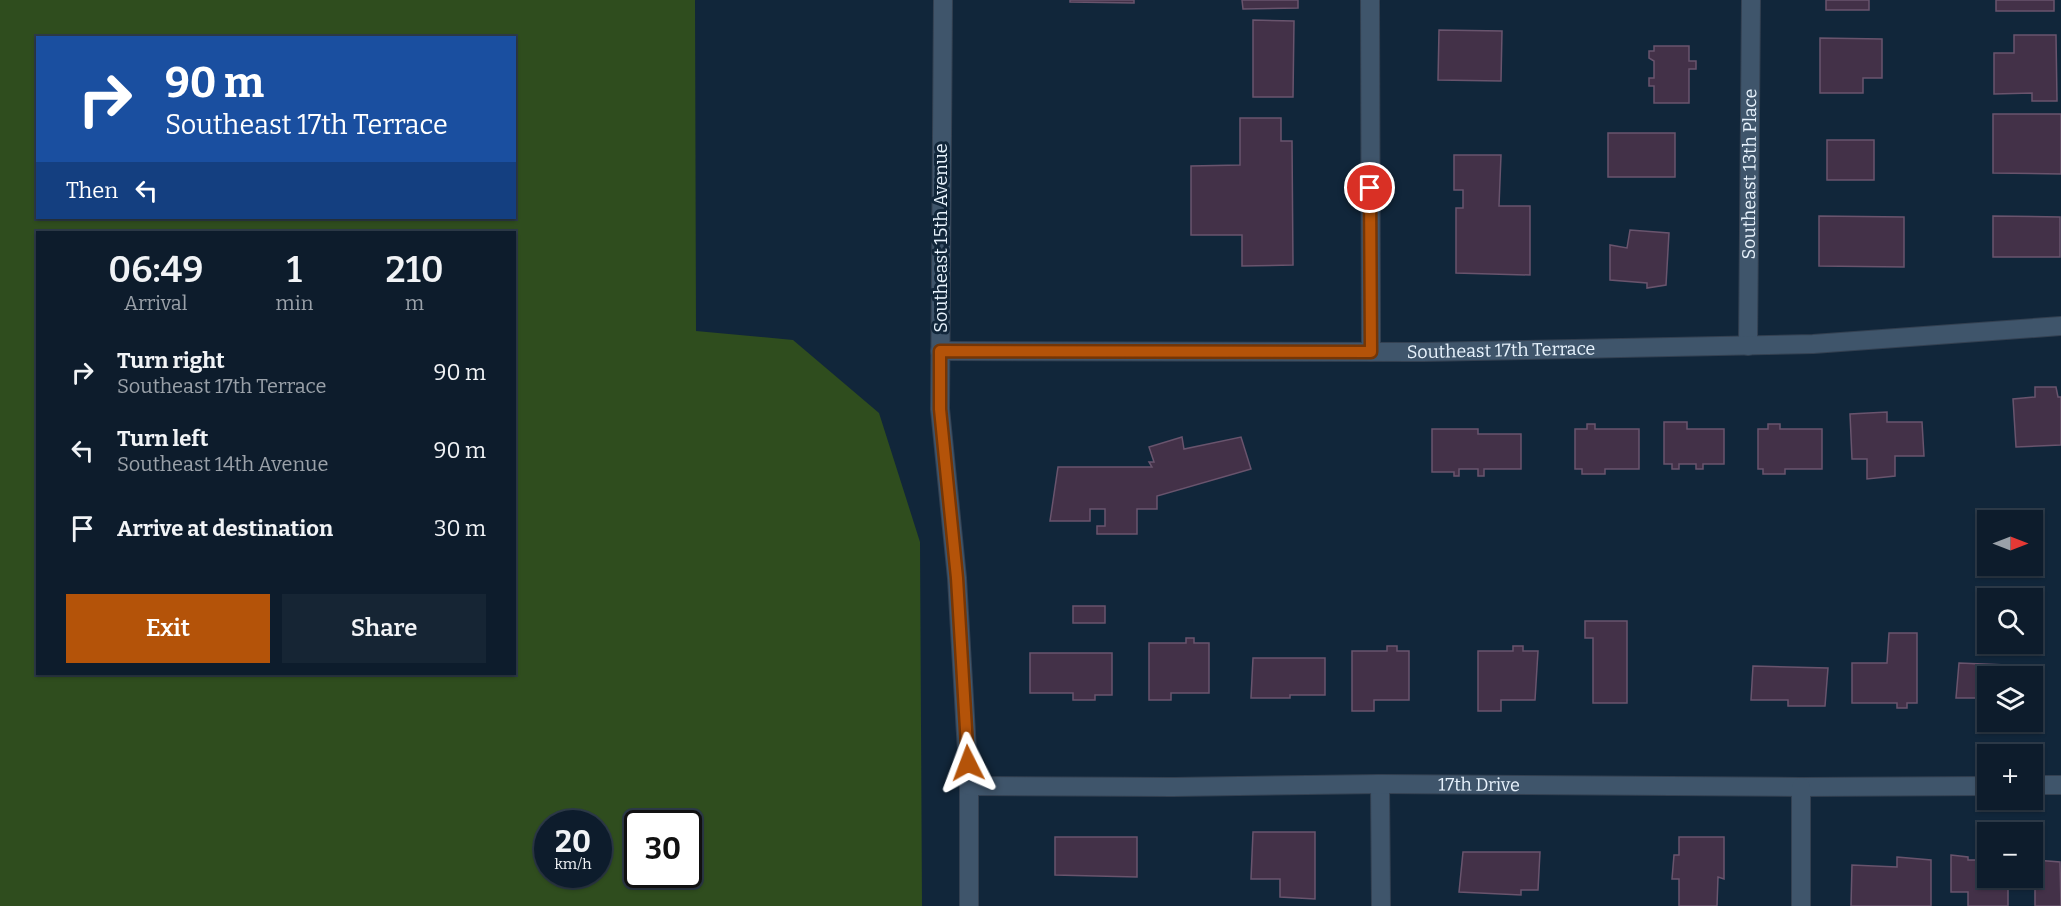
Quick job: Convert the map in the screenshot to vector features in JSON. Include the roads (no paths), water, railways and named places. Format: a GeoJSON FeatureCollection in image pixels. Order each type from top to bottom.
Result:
{"type":"FeatureCollection","features":[{"type":"Feature","properties":{"kind":"street","name":"Southeast 15th Avenue"},"geometry":{"type":"LineString","coordinates":[[943,0],[940,409],[957,578],[969,786],[969,906]]}},
{"type":"Feature","properties":{"kind":"street"},"geometry":{"type":"LineString","coordinates":[[1370,0],[1371,352]]}},
{"type":"Feature","properties":{"kind":"street","name":"Southeast 13th Place"},"geometry":{"type":"LineString","coordinates":[[1748,346],[1751,0]]}},
{"type":"Feature","properties":{"kind":"street","name":"Southeast 17th Terrace"},"geometry":{"type":"LineString","coordinates":[[940,351],[1371,352],[1748,346],[1813,344],[2061,326]]}},
{"type":"Feature","properties":{"kind":"street"},"geometry":{"type":"LineString","coordinates":[[1380,784],[1381,906]]}},
{"type":"Feature","properties":{"kind":"street","name":"17th Drive"},"geometry":{"type":"LineString","coordinates":[[969,786],[1173,787],[1380,784],[1977,786]]}},
{"type":"Feature","properties":{"kind":"street"},"geometry":{"type":"LineString","coordinates":[[2043,786],[2061,785]]}},
{"type":"Feature","properties":{"kind":"street"},"geometry":{"type":"LineString","coordinates":[[1801,787],[1801,906]]}}]}
